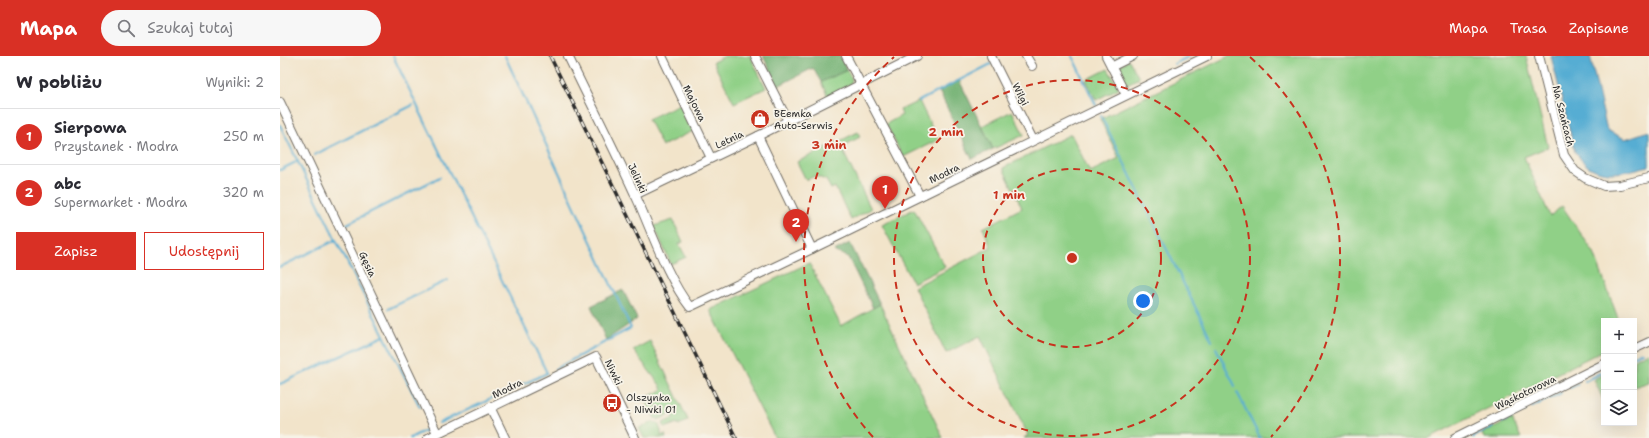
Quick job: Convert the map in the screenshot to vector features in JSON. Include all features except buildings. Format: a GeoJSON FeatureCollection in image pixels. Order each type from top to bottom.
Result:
{"type":"FeatureCollection","features":[{"type":"Feature","properties":{"kind":"street","name":"Jelinki"},"geometry":{"type":"LineString","coordinates":[[568,56],[635,195],[667,267],[690,307]]}},
{"type":"Feature","properties":{"kind":"street","name":"Majowa"},"geometry":{"type":"LineString","coordinates":[[662,56],[711,158]]}},
{"type":"Feature","properties":{"kind":"street"},"geometry":{"type":"LineString","coordinates":[[755,56],[788,121]]}},
{"type":"Feature","properties":{"kind":"street"},"geometry":{"type":"LineString","coordinates":[[846,56],[920,196]]}},
{"type":"Feature","properties":{"kind":"street","name":"Letnia"},"geometry":{"type":"LineString","coordinates":[[635,195],[758,136],[916,56]]}},
{"type":"Feature","properties":{"kind":"street","name":"Wilgi"},"geometry":{"type":"LineString","coordinates":[[991,56],[1033,140]]}},
{"type":"Feature","properties":{"kind":"street"},"geometry":{"type":"LineString","coordinates":[[1026,56],[1032,66]]}},
{"type":"Feature","properties":{"kind":"street"},"geometry":{"type":"LineString","coordinates":[[1106,56],[1126,95]]}},
{"type":"Feature","properties":{"kind":"street"},"geometry":{"type":"LineString","coordinates":[[1112,67],[1134,56]]}},
{"type":"Feature","properties":{"kind":"street","name":"Na Szańcach"},"geometry":{"type":"LineString","coordinates":[[1539,56],[1564,155],[1575,171],[1585,178],[1604,186],[1620,186],[1649,178]]}},
{"type":"Feature","properties":{"kind":"street","name":"Modra"},"geometry":{"type":"LineString","coordinates":[[690,307],[812,249],[1203,57]]}},
{"type":"Feature","properties":{"kind":"street","name":"Gęsia"},"geometry":{"type":"LineString","coordinates":[[280,102],[437,433]]}},
{"type":"Feature","properties":{"kind":"street"},"geometry":{"type":"LineString","coordinates":[[758,136],[812,249]]}},
{"type":"Feature","properties":{"kind":"street"},"geometry":{"type":"LineString","coordinates":[[1637,349],[1649,343]]}},
{"type":"Feature","properties":{"kind":"street","name":"Modra"},"geometry":{"type":"LineString","coordinates":[[428,438],[596,357]]}},
{"type":"Feature","properties":{"kind":"street","name":"Niwki"},"geometry":{"type":"LineString","coordinates":[[596,357],[635,438]]}},
{"type":"Feature","properties":{"kind":"street","name":"Wąskotorowa"},"geometry":{"type":"LineString","coordinates":[[1455,438],[1601,365]]}},
{"type":"Feature","properties":{"kind":"street"},"geometry":{"type":"LineString","coordinates":[[490,408],[505,438]]}},
{"type":"Feature","properties":{"kind":"green space"},"geometry":{"type":"Polygon","coordinates":[[[725,56],[750,56],[766,88],[734,103],[713,62],[725,56]]]}},
{"type":"Feature","properties":{"kind":"green space"},"geometry":{"type":"Polygon","coordinates":[[[763,56],[840,56],[847,70],[821,82],[813,68],[778,86],[763,56]]]}},
{"type":"Feature","properties":{"kind":"green space"},"geometry":{"type":"Polygon","coordinates":[[[1229,56],[1526,56],[1548,147],[1524,157],[1550,216],[1562,206],[1594,253],[1618,318],[1601,318],[1601,352],[1429,438],[1024,438],[1028,435],[980,336],[946,353],[914,287],[991,247],[983,228],[1022,208],[1003,168],[1071,134],[1090,172],[1119,158],[1100,119],[1229,56]]]}},
{"type":"Feature","properties":{"kind":"green space"},"geometry":{"type":"Polygon","coordinates":[[[1129,60],[1139,78],[1123,86],[1116,72],[1117,67],[1129,60]]]}},
{"type":"Feature","properties":{"kind":"green space"},"geometry":{"type":"Polygon","coordinates":[[[1108,69],[1119,88],[1096,100],[1086,80],[1108,69]]]}},
{"type":"Feature","properties":{"kind":"green space"},"geometry":{"type":"Polygon","coordinates":[[[847,70],[852,79],[851,84],[828,97],[821,82],[847,70]]]}},
{"type":"Feature","properties":{"kind":"green space"},"geometry":{"type":"Polygon","coordinates":[[[959,80],[993,149],[972,159],[939,91],[959,80]]]}},
{"type":"Feature","properties":{"kind":"green space"},"geometry":{"type":"Polygon","coordinates":[[[919,101],[938,140],[903,157],[886,124],[902,115],[900,110],[919,101]]]}},
{"type":"Feature","properties":{"kind":"green space"},"geometry":{"type":"Polygon","coordinates":[[[680,104],[693,131],[662,146],[648,119],[680,104]]]}},
{"type":"Feature","properties":{"kind":"green space"},"geometry":{"type":"Polygon","coordinates":[[[1012,111],[1024,135],[993,149],[982,126],[1012,111]]]}},
{"type":"Feature","properties":{"kind":"green space"},"geometry":{"type":"Polygon","coordinates":[[[858,132],[860,137],[841,147],[871,209],[851,220],[835,187],[831,189],[826,180],[815,176],[806,180],[797,162],[858,132]]]}},
{"type":"Feature","properties":{"kind":"green space"},"geometry":{"type":"Polygon","coordinates":[[[914,209],[945,267],[913,283],[882,225],[914,209]]]}},
{"type":"Feature","properties":{"kind":"green space"},"geometry":{"type":"Polygon","coordinates":[[[673,220],[683,242],[679,244],[686,257],[671,264],[654,226],[673,220]]]}},
{"type":"Feature","properties":{"kind":"green space"},"geometry":{"type":"Polygon","coordinates":[[[850,243],[880,304],[873,308],[848,257],[834,251],[850,243]]]}},
{"type":"Feature","properties":{"kind":"green space"},"geometry":{"type":"Polygon","coordinates":[[[809,263],[841,326],[880,304],[943,438],[775,438],[710,310],[809,263]]]}},
{"type":"Feature","properties":{"kind":"green space"},"geometry":{"type":"Polygon","coordinates":[[[623,290],[637,319],[606,340],[591,306],[623,290]]]}},
{"type":"Feature","properties":{"kind":"green space"},"geometry":{"type":"Polygon","coordinates":[[[650,341],[688,420],[679,426],[677,423],[665,428],[663,423],[674,418],[672,413],[658,420],[658,418],[655,419],[645,398],[662,390],[660,385],[633,350],[650,341]]]}},
{"type":"Feature","properties":{"kind":"green space"},"geometry":{"type":"Polygon","coordinates":[[[1649,353],[1649,382],[1637,386],[1637,358],[1649,353]]]}},
{"type":"Feature","properties":{"kind":"green space"},"geometry":{"type":"Polygon","coordinates":[[[1601,376],[1601,395],[1594,379],[1601,376]]]}},
{"type":"Feature","properties":{"kind":"green space"},"geometry":{"type":"Polygon","coordinates":[[[1512,419],[1521,438],[1484,438],[1482,434],[1512,419]]]}},
{"type":"Feature","properties":{"kind":"green space"},"geometry":{"type":"Polygon","coordinates":[[[653,422],[658,423],[661,436],[665,434],[666,438],[644,438],[639,428],[653,422]]]}},
{"type":"Feature","properties":{"kind":"water"},"geometry":{"type":"Polygon","coordinates":[[[1551,56],[1590,56],[1607,130],[1625,139],[1649,131],[1649,166],[1628,171],[1607,173],[1590,168],[1583,162],[1575,152],[1551,56]]]}},
{"type":"Feature","properties":{"kind":"waterway"},"geometry":{"type":"LineString","coordinates":[[393,56],[547,373],[439,423]]}},
{"type":"Feature","properties":{"kind":"waterway"},"geometry":{"type":"LineString","coordinates":[[505,56],[631,328],[555,369]]}},
{"type":"Feature","properties":{"kind":"waterway"},"geometry":{"type":"LineString","coordinates":[[1072,56],[1096,105]]}},
{"type":"Feature","properties":{"kind":"waterway"},"geometry":{"type":"LineString","coordinates":[[1174,64],[1190,56]]}},
{"type":"Feature","properties":{"kind":"waterway"},"geometry":{"type":"LineString","coordinates":[[919,101],[991,64]]}},
{"type":"Feature","properties":{"kind":"waterway"},"geometry":{"type":"LineString","coordinates":[[314,155],[413,105]]}},
{"type":"Feature","properties":{"kind":"waterway"},"geometry":{"type":"LineString","coordinates":[[1101,116],[1212,341]]}},
{"type":"Feature","properties":{"kind":"waterway"},"geometry":{"type":"LineString","coordinates":[[280,125],[420,407]]}},
{"type":"Feature","properties":{"kind":"waterway"},"geometry":{"type":"LineString","coordinates":[[280,170],[298,161]]}},
{"type":"Feature","properties":{"kind":"waterway"},"geometry":{"type":"LineString","coordinates":[[347,224],[440,177]]}},
{"type":"Feature","properties":{"kind":"waterway"},"geometry":{"type":"LineString","coordinates":[[280,267],[336,240]]}},
{"type":"Feature","properties":{"kind":"waterway"},"geometry":{"type":"LineString","coordinates":[[388,309],[448,280]]}},
{"type":"Feature","properties":{"kind":"waterway"},"geometry":{"type":"LineString","coordinates":[[280,384],[384,336]]}},
{"type":"Feature","properties":{"kind":"waterway"},"geometry":{"type":"LineString","coordinates":[[1216,348],[1235,386]]}},
{"type":"Feature","properties":{"kind":"waterway"},"geometry":{"type":"LineString","coordinates":[[1637,354],[1642,352]]}},
{"type":"Feature","properties":{"kind":"waterway"},"geometry":{"type":"LineString","coordinates":[[1585,381],[1601,373]]}},
{"type":"Feature","properties":{"kind":"waterway"},"geometry":{"type":"LineString","coordinates":[[1570,388],[1578,384]]}},
{"type":"Feature","properties":{"kind":"waterway"},"geometry":{"type":"LineString","coordinates":[[1237,392],[1260,438]]}},
{"type":"Feature","properties":{"kind":"waterway"},"geometry":{"type":"LineString","coordinates":[[1532,407],[1561,393]]}},
{"type":"Feature","properties":{"kind":"waterway"},"geometry":{"type":"LineString","coordinates":[[1502,422],[1526,410]]}},
{"type":"Feature","properties":{"kind":"waterway"},"geometry":{"type":"LineString","coordinates":[[1473,437],[1493,427]]}},
{"type":"Feature","properties":{"kind":"waterway"},"geometry":{"type":"LineString","coordinates":[[410,438],[430,428]]}},
{"type":"Feature","properties":{"kind":"railway"},"geometry":{"type":"LineString","coordinates":[[550,56],[736,438]]}},
{"type":"Feature","properties":{"kind":"place","name":"BEemka Auto-Serwis"},"geometry":{"type":"Point","coordinates":[760,119]}},
{"type":"Feature","properties":{"kind":"place","name":"Sierpowa"},"geometry":{"type":"Point","coordinates":[885,209]}},
{"type":"Feature","properties":{"kind":"place","name":"abc"},"geometry":{"type":"Point","coordinates":[796,242]}},
{"type":"Feature","properties":{"kind":"place","name":"Olszynka - Niwki 01"},"geometry":{"type":"Point","coordinates":[612,403]}}]}
